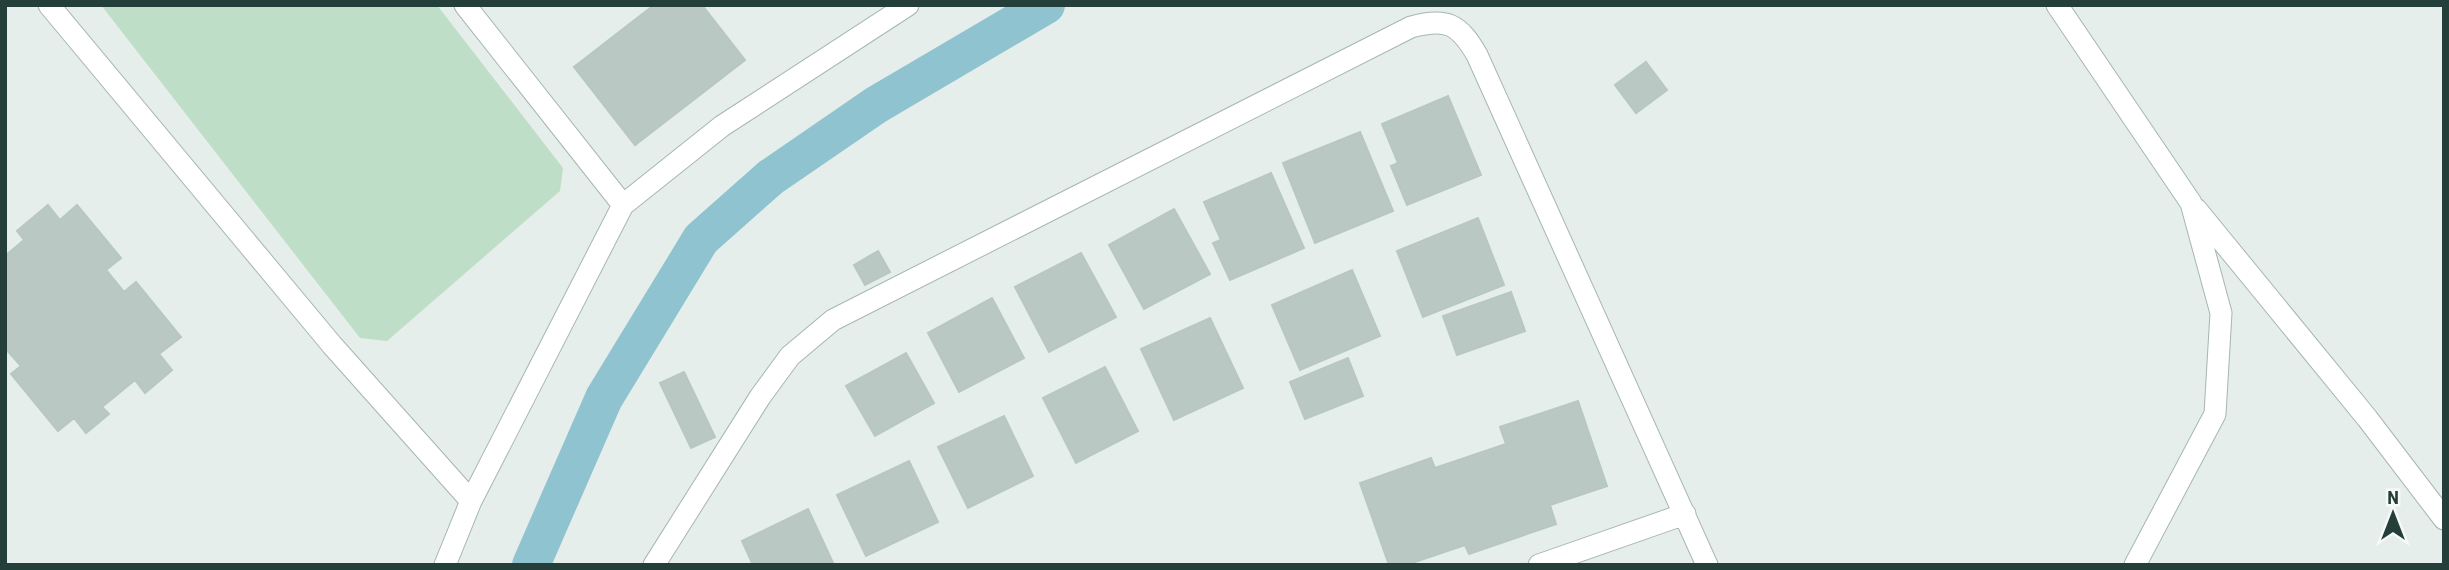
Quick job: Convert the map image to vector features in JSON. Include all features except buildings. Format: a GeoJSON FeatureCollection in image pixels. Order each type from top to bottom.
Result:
{"type":"FeatureCollection","features":[{"type":"Feature","properties":{"kind":"street"},"geometry":{"type":"LineString","coordinates":[[49,5],[331,345],[471,500]]}},
{"type":"Feature","properties":{"kind":"street"},"geometry":{"type":"LineString","coordinates":[[465,5],[623,205]]}},
{"type":"Feature","properties":{"kind":"street"},"geometry":{"type":"LineString","coordinates":[[445,565],[471,500],[623,205],[722,125],[908,5]]}},
{"type":"Feature","properties":{"kind":"street"},"geometry":{"type":"LineString","coordinates":[[2057,5],[2190,203],[2367,418],[2444,519]]}},
{"type":"Feature","properties":{"kind":"street"},"geometry":{"type":"LineString","coordinates":[[654,565],[760,397],[790,356],[832,320],[1411,27],[1431,21],[1451,25],[1465,36],[1477,55],[1707,565]]}},
{"type":"Feature","properties":{"kind":"street"},"geometry":{"type":"LineString","coordinates":[[2134,565],[2215,414],[2221,313],[2190,203]]}},
{"type":"Feature","properties":{"kind":"street"},"geometry":{"type":"LineString","coordinates":[[1539,565],[1685,514]]}},
{"type":"Feature","properties":{"kind":"green space"},"geometry":{"type":"Polygon","coordinates":[[[101,5],[437,5],[563,168],[560,191],[387,341],[360,338],[101,5]]]}},
{"type":"Feature","properties":{"kind":"waterway"},"geometry":{"type":"LineString","coordinates":[[531,565],[604,398],[701,239],[771,177],[876,105],[1046,5]]}}]}
